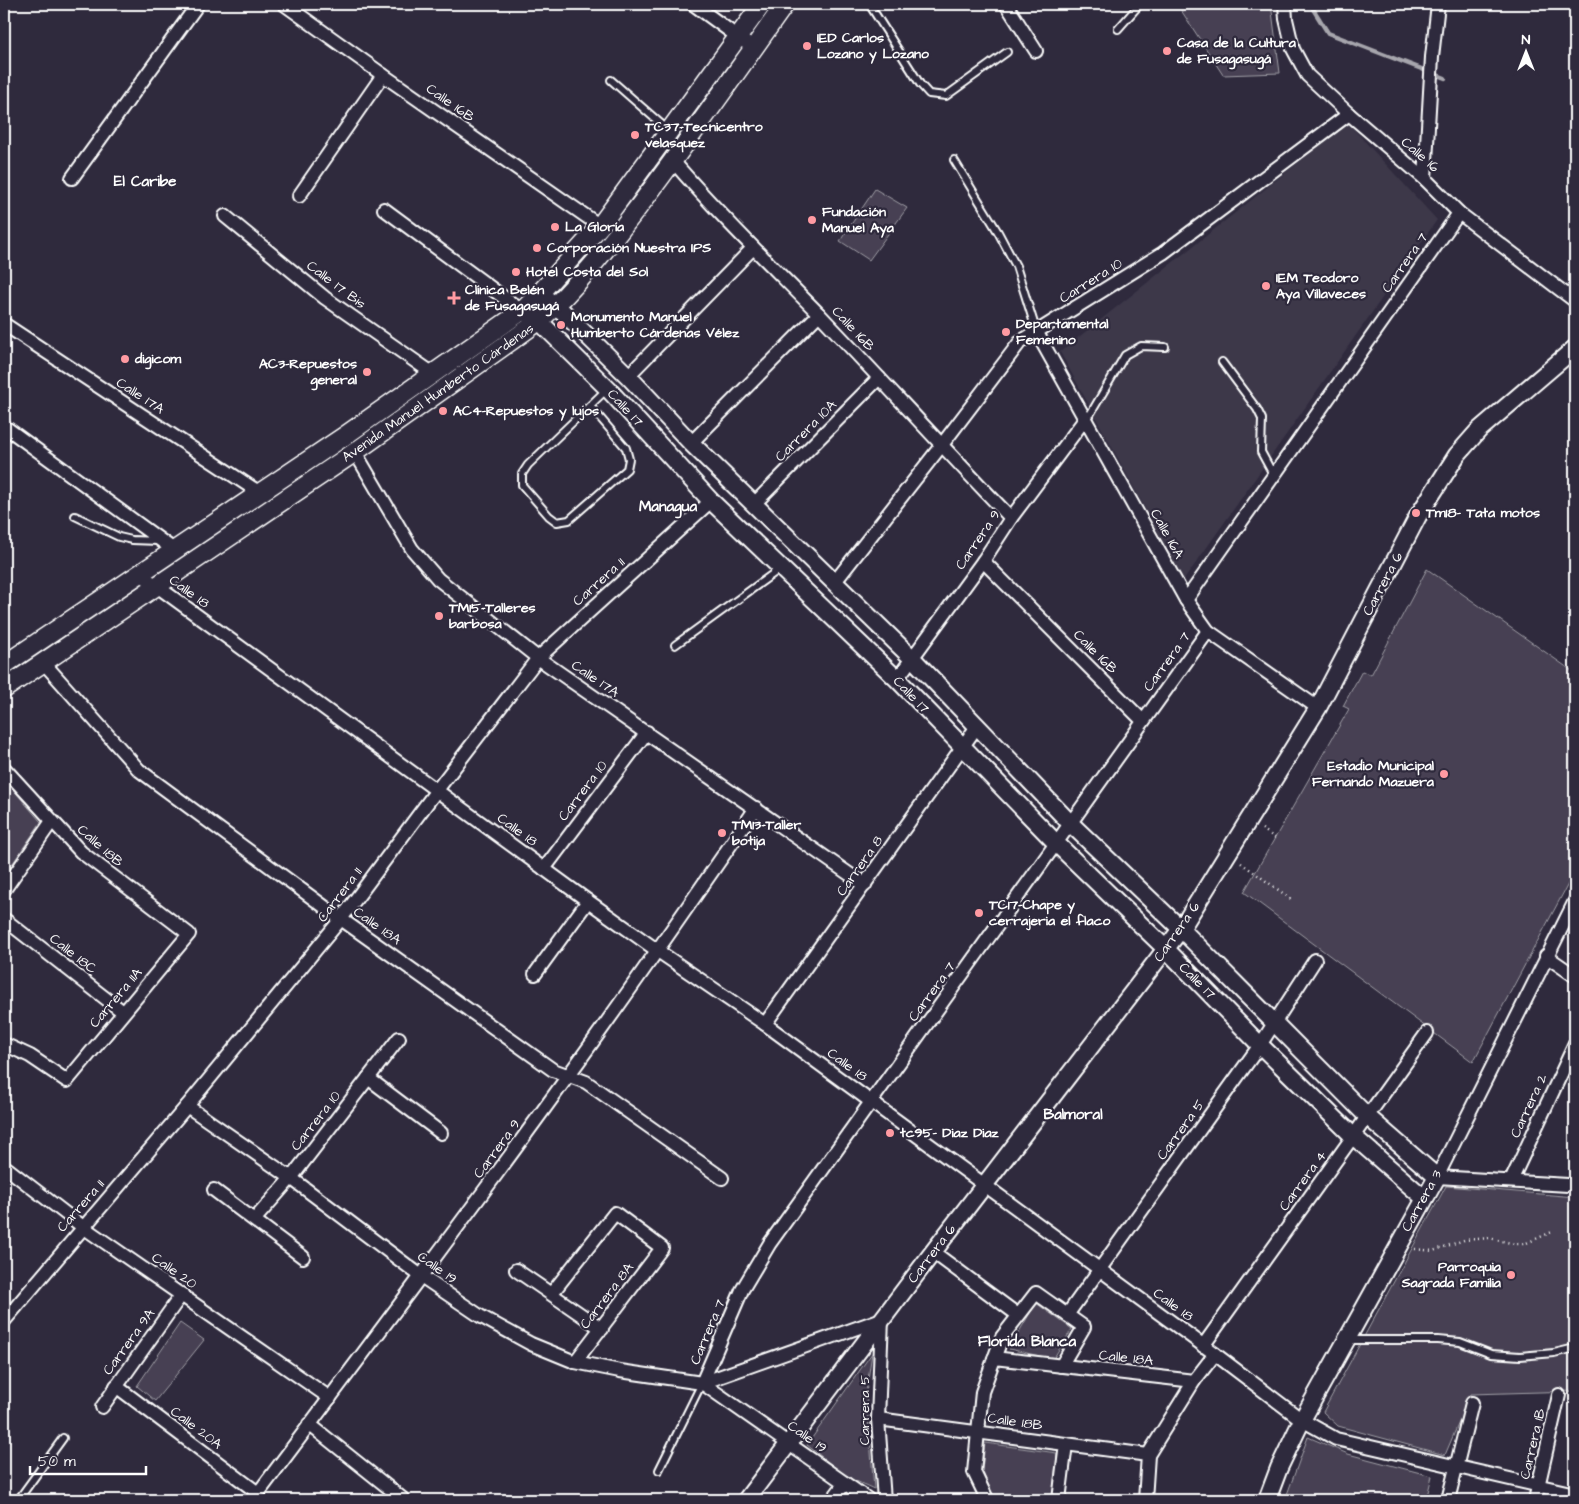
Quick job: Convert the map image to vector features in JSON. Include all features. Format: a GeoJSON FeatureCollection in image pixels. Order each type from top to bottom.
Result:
{"type":"FeatureCollection","features":[{"type":"Feature","properties":{"kind":"main road","name":"Avenida Manuel Humberto Cárdenas"},"geometry":{"type":"LineString","coordinates":[[4,665],[140,573],[168,546],[260,493],[522,311],[600,226],[762,4]]}},
{"type":"Feature","properties":{"kind":"main road","name":"Avenida Manuel Humberto Cárdenas"},"geometry":{"type":"LineString","coordinates":[[4,689],[355,452],[539,321],[557,306],[615,239],[785,4]]}},
{"type":"Feature","properties":{"kind":"street"},"geometry":{"type":"LineString","coordinates":[[72,178],[198,4]]}},
{"type":"Feature","properties":{"kind":"street","name":"Calle 16B"},"geometry":{"type":"LineString","coordinates":[[284,4],[382,75],[600,226]]}},
{"type":"Feature","properties":{"kind":"street"},"geometry":{"type":"LineString","coordinates":[[693,4],[753,48]]}},
{"type":"Feature","properties":{"kind":"street"},"geometry":{"type":"LineString","coordinates":[[1006,4],[1036,51]]}},
{"type":"Feature","properties":{"kind":"street","name":"Calle 16"},"geometry":{"type":"LineString","coordinates":[[1285,4],[1286,19],[1293,49],[1307,75],[1425,179],[1459,213],[1575,301]]}},
{"type":"Feature","properties":{"kind":"street"},"geometry":{"type":"LineString","coordinates":[[1425,179],[1432,57],[1438,4]]}},
{"type":"Feature","properties":{"kind":"street"},"geometry":{"type":"LineString","coordinates":[[299,196],[382,75]]}},
{"type":"Feature","properties":{"kind":"street","name":"Carrera 10"},"geometry":{"type":"LineString","coordinates":[[834,583],[1020,342],[1038,333],[1163,253],[1349,114]]}},
{"type":"Feature","properties":{"kind":"street","name":"Calle 16B"},"geometry":{"type":"LineString","coordinates":[[673,161],[753,248],[819,314],[941,446],[1011,518]]}},
{"type":"Feature","properties":{"kind":"street","name":"Calle 17"},"geometry":{"type":"LineString","coordinates":[[384,209],[522,311],[539,321],[608,389],[711,501],[897,680],[1057,844],[1166,949],[1353,1136],[1424,1198]]}},
{"type":"Feature","properties":{"kind":"street","name":"Carrera 7"},"geometry":{"type":"LineString","coordinates":[[1186,600],[1459,213]]}},
{"type":"Feature","properties":{"kind":"street","name":"Calle 17 Bis"},"geometry":{"type":"LineString","coordinates":[[224,216],[325,298],[432,373]]}},
{"type":"Feature","properties":{"kind":"street"},"geometry":{"type":"LineString","coordinates":[[628,376],[753,248]]}},
{"type":"Feature","properties":{"kind":"street","name":"Calle 17"},"geometry":{"type":"LineString","coordinates":[[539,294],[557,306],[628,376],[692,443],[913,659],[1071,824],[1181,929],[1368,1117],[1437,1177]]}},
{"type":"Feature","properties":{"kind":"street"},"geometry":{"type":"LineString","coordinates":[[692,443],[819,314]]}},
{"type":"Feature","properties":{"kind":"street","name":"Calle 17A"},"geometry":{"type":"LineString","coordinates":[[4,324],[260,493]]}},
{"type":"Feature","properties":{"kind":"street","name":"Calle 16A"},"geometry":{"type":"LineString","coordinates":[[1038,333],[1186,600],[1208,631],[1318,708]]}},
{"type":"Feature","properties":{"kind":"street","name":"Carrera 6"},"geometry":{"type":"LineString","coordinates":[[746,1500],[788,1442],[1181,929],[1318,708],[1418,516],[1457,455],[1479,430],[1575,348]]}},
{"type":"Feature","properties":{"kind":"street","name":"Carrera 10A"},"geometry":{"type":"LineString","coordinates":[[754,504],[879,378]]}},
{"type":"Feature","properties":{"kind":"street","name":"Carrera 9"},"geometry":{"type":"LineString","coordinates":[[897,680],[983,561],[1011,518],[1085,419]]}},
{"type":"Feature","properties":{"kind":"street"},"geometry":{"type":"LineString","coordinates":[[8,429],[168,546]]}},
{"type":"Feature","properties":{"kind":"street","name":"Calle 17A"},"geometry":{"type":"LineString","coordinates":[[355,452],[401,532],[438,580],[538,658],[865,885]]}},
{"type":"Feature","properties":{"kind":"street","name":"Carrera 11"},"geometry":{"type":"LineString","coordinates":[[4,1321],[187,1106],[341,919],[538,658],[711,501]]}},
{"type":"Feature","properties":{"kind":"street","name":"Calle 16B"},"geometry":{"type":"LineString","coordinates":[[983,561],[1143,721]]}},
{"type":"Feature","properties":{"kind":"street","name":"Calle 18"},"geometry":{"type":"LineString","coordinates":[[140,573],[588,901],[765,1024],[1100,1269],[1302,1420],[1336,1439],[1575,1494]]}},
{"type":"Feature","properties":{"kind":"street","name":"Carrera 7"},"geometry":{"type":"LineString","coordinates":[[702,1383],[742,1290],[770,1243],[1208,631]]}},
{"type":"Feature","properties":{"kind":"street","name":"Calle 18A"},"geometry":{"type":"LineString","coordinates":[[43,662],[139,770],[341,919],[553,1070],[586,1082],[722,1178]]}},
{"type":"Feature","properties":{"kind":"street","name":"Carrera 8"},"geometry":{"type":"LineString","coordinates":[[765,1024],[978,725]]}},
{"type":"Feature","properties":{"kind":"street","name":"Carrera 10"},"geometry":{"type":"LineString","coordinates":[[544,869],[647,732]]}},
{"type":"Feature","properties":{"kind":"street","name":"Calle 18B"},"geometry":{"type":"LineString","coordinates":[[4,768],[81,852],[188,934]]}},
{"type":"Feature","properties":{"kind":"street","name":"Carrera 9"},"geometry":{"type":"LineString","coordinates":[[256,1497],[569,1076],[756,808]]}},
{"type":"Feature","properties":{"kind":"street"},"geometry":{"type":"LineString","coordinates":[[4,890],[52,821]]}},
{"type":"Feature","properties":{"kind":"street"},"geometry":{"type":"LineString","coordinates":[[535,974],[588,901]]}},
{"type":"Feature","properties":{"kind":"street","name":"Carrera 3"},"geometry":{"type":"LineString","coordinates":[[1267,1500],[1302,1420],[1437,1177],[1575,901]]}},
{"type":"Feature","properties":{"kind":"street","name":"Calle 18C"},"geometry":{"type":"LineString","coordinates":[[4,919],[123,1012]]}},
{"type":"Feature","properties":{"kind":"street","name":"Carrera 11A"},"geometry":{"type":"LineString","coordinates":[[4,1044],[30,1056],[67,1081],[188,934]]}},
{"type":"Feature","properties":{"kind":"street"},"geometry":{"type":"LineString","coordinates":[[1546,956],[1575,976]]}},
{"type":"Feature","properties":{"kind":"street","name":"Carrera 5"},"geometry":{"type":"LineString","coordinates":[[1067,1315],[1260,1045],[1315,960]]}},
{"type":"Feature","properties":{"kind":"street","name":"Carrera 4"},"geometry":{"type":"LineString","coordinates":[[1204,1346],[1426,1033]]}},
{"type":"Feature","properties":{"kind":"street","name":"Carrera 10"},"geometry":{"type":"LineString","coordinates":[[255,1219],[291,1178],[399,1038]]}},
{"type":"Feature","properties":{"kind":"street","name":"Carrera 2"},"geometry":{"type":"LineString","coordinates":[[1511,1181],[1575,1044]]}},
{"type":"Feature","properties":{"kind":"street"},"geometry":{"type":"LineString","coordinates":[[368,1078],[441,1133]]}},
{"type":"Feature","properties":{"kind":"street","name":"Calle 19"},"geometry":{"type":"LineString","coordinates":[[187,1106],[291,1178],[421,1276],[480,1316],[531,1344],[575,1362],[620,1372],[702,1383],[869,1500]]}},
{"type":"Feature","properties":{"kind":"street","name":"Calle 20"},"geometry":{"type":"LineString","coordinates":[[4,1166],[83,1227],[330,1398]]}},
{"type":"Feature","properties":{"kind":"street"},"geometry":{"type":"LineString","coordinates":[[1437,1177],[1568,1185]]}},
{"type":"Feature","properties":{"kind":"street"},"geometry":{"type":"LineString","coordinates":[[214,1190],[303,1257]]}},
{"type":"Feature","properties":{"kind":"street","name":"Carrera 8A"},"geometry":{"type":"LineString","coordinates":[[552,1293],[615,1213],[662,1248],[575,1362]]}},
{"type":"Feature","properties":{"kind":"street"},"geometry":{"type":"LineString","coordinates":[[933,1252],[1018,1315]]}},
{"type":"Feature","properties":{"kind":"street"},"geometry":{"type":"LineString","coordinates":[[516,1270],[602,1329]]}},
{"type":"Feature","properties":{"kind":"street"},"geometry":{"type":"LineString","coordinates":[[985,1500],[974,1472],[982,1392],[1002,1337],[1036,1293],[1084,1327],[1061,1366]]}},
{"type":"Feature","properties":{"kind":"street","name":"Carrera 9A"},"geometry":{"type":"LineString","coordinates":[[102,1407],[182,1294]]}},
{"type":"Feature","properties":{"kind":"street","name":"Calle 19"},"geometry":{"type":"LineString","coordinates":[[702,1383],[882,1319]]}},
{"type":"Feature","properties":{"kind":"street","name":"Carrera 5"},"geometry":{"type":"LineString","coordinates":[[882,1319],[878,1419],[884,1500]]}},
{"type":"Feature","properties":{"kind":"street"},"geometry":{"type":"LineString","coordinates":[[1145,1500],[1148,1455],[1194,1380],[1215,1354]]}},
{"type":"Feature","properties":{"kind":"street","name":"Calle 18A"},"geometry":{"type":"LineString","coordinates":[[994,1358],[1194,1380]]}},
{"type":"Feature","properties":{"kind":"street","name":"Calle 20A"},"geometry":{"type":"LineString","coordinates":[[116,1386],[256,1497]]}},
{"type":"Feature","properties":{"kind":"street","name":"Carrera 1B"},"geometry":{"type":"LineString","coordinates":[[1535,1500],[1559,1395]]}},
{"type":"Feature","properties":{"kind":"street"},"geometry":{"type":"LineString","coordinates":[[1448,1500],[1472,1403]]}},
{"type":"Feature","properties":{"kind":"street","name":"Calle 18B"},"geometry":{"type":"LineString","coordinates":[[878,1419],[1148,1455]]}},
{"type":"Feature","properties":{"kind":"street"},"geometry":{"type":"LineString","coordinates":[[309,1424],[404,1500]]}},
{"type":"Feature","properties":{"kind":"street"},"geometry":{"type":"LineString","coordinates":[[1059,1500],[1066,1444]]}},
{"type":"Feature","properties":{"kind":"street"},"geometry":{"type":"LineString","coordinates":[[832,1500],[845,1483]]}},
{"type":"Feature","properties":{"kind":"lane"},"geometry":{"type":"LineString","coordinates":[[869,4],[920,84],[929,94],[946,96],[1007,52]]}},
{"type":"Feature","properties":{"kind":"lane"},"geometry":{"type":"LineString","coordinates":[[1118,29],[1140,4]]}},
{"type":"Feature","properties":{"kind":"lane"},"geometry":{"type":"LineString","coordinates":[[611,80],[669,131]]}},
{"type":"Feature","properties":{"kind":"lane"},"geometry":{"type":"LineString","coordinates":[[954,160],[998,232],[1016,266],[1038,333]]}},
{"type":"Feature","properties":{"kind":"lane"},"geometry":{"type":"LineString","coordinates":[[1085,419],[1091,413],[1125,355],[1142,346],[1164,347]]}},
{"type":"Feature","properties":{"kind":"lane"},"geometry":{"type":"LineString","coordinates":[[1222,362],[1262,419],[1261,452],[1274,476]]}},
{"type":"Feature","properties":{"kind":"lane"},"geometry":{"type":"LineString","coordinates":[[590,406],[626,448],[630,459],[627,469],[569,520],[557,522],[548,516],[522,485],[522,474],[528,465],[590,406],[608,389]]}},
{"type":"Feature","properties":{"kind":"lane"},"geometry":{"type":"LineString","coordinates":[[75,516],[119,537],[168,546]]}},
{"type":"Feature","properties":{"kind":"lane"},"geometry":{"type":"LineString","coordinates":[[675,645],[781,568]]}},
{"type":"Feature","properties":{"kind":"lane"},"geometry":{"type":"LineString","coordinates":[[1346,1340],[1446,1340],[1460,1342],[1491,1354],[1520,1356],[1554,1353],[1575,1348]]}},
{"type":"Feature","properties":{"kind":"lane"},"geometry":{"type":"LineString","coordinates":[[659,1470],[702,1383]]}},
{"type":"Feature","properties":{"kind":"lane"},"geometry":{"type":"LineString","coordinates":[[18,1500],[63,1438]]}},
{"type":"Feature","properties":{"kind":"path"},"geometry":{"type":"LineString","coordinates":[[1227,854],[1291,899]]}},
{"type":"Feature","properties":{"kind":"path"},"geometry":{"type":"LineString","coordinates":[[1400,1242],[1412,1248],[1433,1251],[1464,1240],[1488,1238],[1524,1244],[1552,1232]]}},
{"type":"Feature","properties":{"kind":"shaded area"},"geometry":{"type":"Polygon","coordinates":[[[1177,4],[1271,4],[1280,73],[1223,75],[1177,4]]]}},
{"type":"Feature","properties":{"kind":"shaded area","name":"IEM Teodoro Aya Villaveces"},"geometry":{"type":"Polygon","coordinates":[[[1348,123],[1437,220],[1184,580],[1060,352],[1348,123]]]}},
{"type":"Feature","properties":{"kind":"shaded area"},"geometry":{"type":"Polygon","coordinates":[[[875,189],[907,208],[869,260],[840,241],[875,189]]]}},
{"type":"Feature","properties":{"kind":"shaded area","name":"Estadio Municipal Fernando Mazuera"},"geometry":{"type":"Polygon","coordinates":[[[1427,569],[1575,673],[1575,871],[1473,1062],[1244,892],[1349,709],[1343,706],[1362,671],[1371,675],[1427,569]]]}},
{"type":"Feature","properties":{"kind":"shaded area"},"geometry":{"type":"Polygon","coordinates":[[[4,779],[41,822],[4,876],[4,779]]]}},
{"type":"Feature","properties":{"kind":"shaded area"},"geometry":{"type":"Polygon","coordinates":[[[1446,1186],[1575,1197],[1575,1391],[1471,1394],[1445,1455],[1338,1426],[1323,1412],[1446,1186]]]}},
{"type":"Feature","properties":{"kind":"shaded area"},"geometry":{"type":"Polygon","coordinates":[[[1036,1303],[1072,1329],[1053,1359],[1009,1349],[1036,1303]]]}},
{"type":"Feature","properties":{"kind":"shaded area"},"geometry":{"type":"Polygon","coordinates":[[[180,1323],[204,1340],[155,1401],[137,1386],[180,1323]]]}},
{"type":"Feature","properties":{"kind":"shaded area"},"geometry":{"type":"Polygon","coordinates":[[[872,1353],[866,1393],[874,1489],[847,1477],[807,1445],[872,1353]]]}},
{"type":"Feature","properties":{"kind":"shaded area"},"geometry":{"type":"Polygon","coordinates":[[[1308,1437],[1348,1454],[1432,1476],[1426,1500],[1285,1500],[1308,1437]]]}},
{"type":"Feature","properties":{"kind":"shaded area"},"geometry":{"type":"Polygon","coordinates":[[[985,1443],[1057,1453],[1052,1500],[994,1500],[982,1470],[985,1443]]]}},
{"type":"Feature","properties":{"kind":"waterway"},"geometry":{"type":"LineString","coordinates":[[1310,4],[1328,33],[1445,78]]}},
{"type":"Feature","properties":{"kind":"place","name":"IED Carlos Lozano y Lozano"},"geometry":{"type":"Point","coordinates":[807,46]}},
{"type":"Feature","properties":{"kind":"place","name":"Casa de la Cultura de Fusagasugá"},"geometry":{"type":"Point","coordinates":[1167,51]}},
{"type":"Feature","properties":{"kind":"place","name":"TC37-Tecnicentro velasquez"},"geometry":{"type":"Point","coordinates":[635,135]}},
{"type":"Feature","properties":{"kind":"place","name":"Fundación Manuel Aya"},"geometry":{"type":"Point","coordinates":[812,220]}},
{"type":"Feature","properties":{"kind":"place","name":"La Gloría"},"geometry":{"type":"Point","coordinates":[555,227]}},
{"type":"Feature","properties":{"kind":"place","name":"Corporación Nuestra IPS"},"geometry":{"type":"Point","coordinates":[537,248]}},
{"type":"Feature","properties":{"kind":"place","name":"Hotel Costa del Sol"},"geometry":{"type":"Point","coordinates":[516,272]}},
{"type":"Feature","properties":{"kind":"place","name":"IEM Teodoro Aya Villaveces"},"geometry":{"type":"Point","coordinates":[1266,286]}},
{"type":"Feature","properties":{"kind":"place","name":"Clínica Belén de Fusagasugá"},"geometry":{"type":"Point","coordinates":[454,298]}},
{"type":"Feature","properties":{"kind":"place","name":"Monumento Manuel Humberto Cárdenas Vélez"},"geometry":{"type":"Point","coordinates":[561,325]}},
{"type":"Feature","properties":{"kind":"place","name":"Departamental Femenino"},"geometry":{"type":"Point","coordinates":[1006,332]}},
{"type":"Feature","properties":{"kind":"place","name":"digicom"},"geometry":{"type":"Point","coordinates":[125,359]}},
{"type":"Feature","properties":{"kind":"place","name":"AC3-Repuestos general"},"geometry":{"type":"Point","coordinates":[367,372]}},
{"type":"Feature","properties":{"kind":"place","name":"AC4-Repuestos y lujos"},"geometry":{"type":"Point","coordinates":[443,411]}},
{"type":"Feature","properties":{"kind":"place","name":"Tm18- Tata motos"},"geometry":{"type":"Point","coordinates":[1416,513]}},
{"type":"Feature","properties":{"kind":"place","name":"TM15-Talleres barbosa"},"geometry":{"type":"Point","coordinates":[439,616]}},
{"type":"Feature","properties":{"kind":"place","name":"Estadio Municipal Fernando Mazuera"},"geometry":{"type":"Point","coordinates":[1444,774]}},
{"type":"Feature","properties":{"kind":"place","name":"TM13-Taller botija"},"geometry":{"type":"Point","coordinates":[722,833]}},
{"type":"Feature","properties":{"kind":"place","name":"TC17-Chape y cerrajeria el flaco"},"geometry":{"type":"Point","coordinates":[979,913]}},
{"type":"Feature","properties":{"kind":"place","name":"tc95- Diaz Diaz"},"geometry":{"type":"Point","coordinates":[890,1133]}},
{"type":"Feature","properties":{"kind":"place","name":"Parroquia Sagrada Familia"},"geometry":{"type":"Point","coordinates":[1511,1275]}},
{"type":"Feature","properties":{"kind":"district","name":"El Caribe"},"geometry":{"type":"Point","coordinates":[145,181]}},
{"type":"Feature","properties":{"kind":"district","name":"Managua"},"geometry":{"type":"Point","coordinates":[668,506]}},
{"type":"Feature","properties":{"kind":"district","name":"Balmoral"},"geometry":{"type":"Point","coordinates":[1073,1114]}},
{"type":"Feature","properties":{"kind":"district","name":"Florida Blanca"},"geometry":{"type":"Point","coordinates":[1027,1341]}}]}
